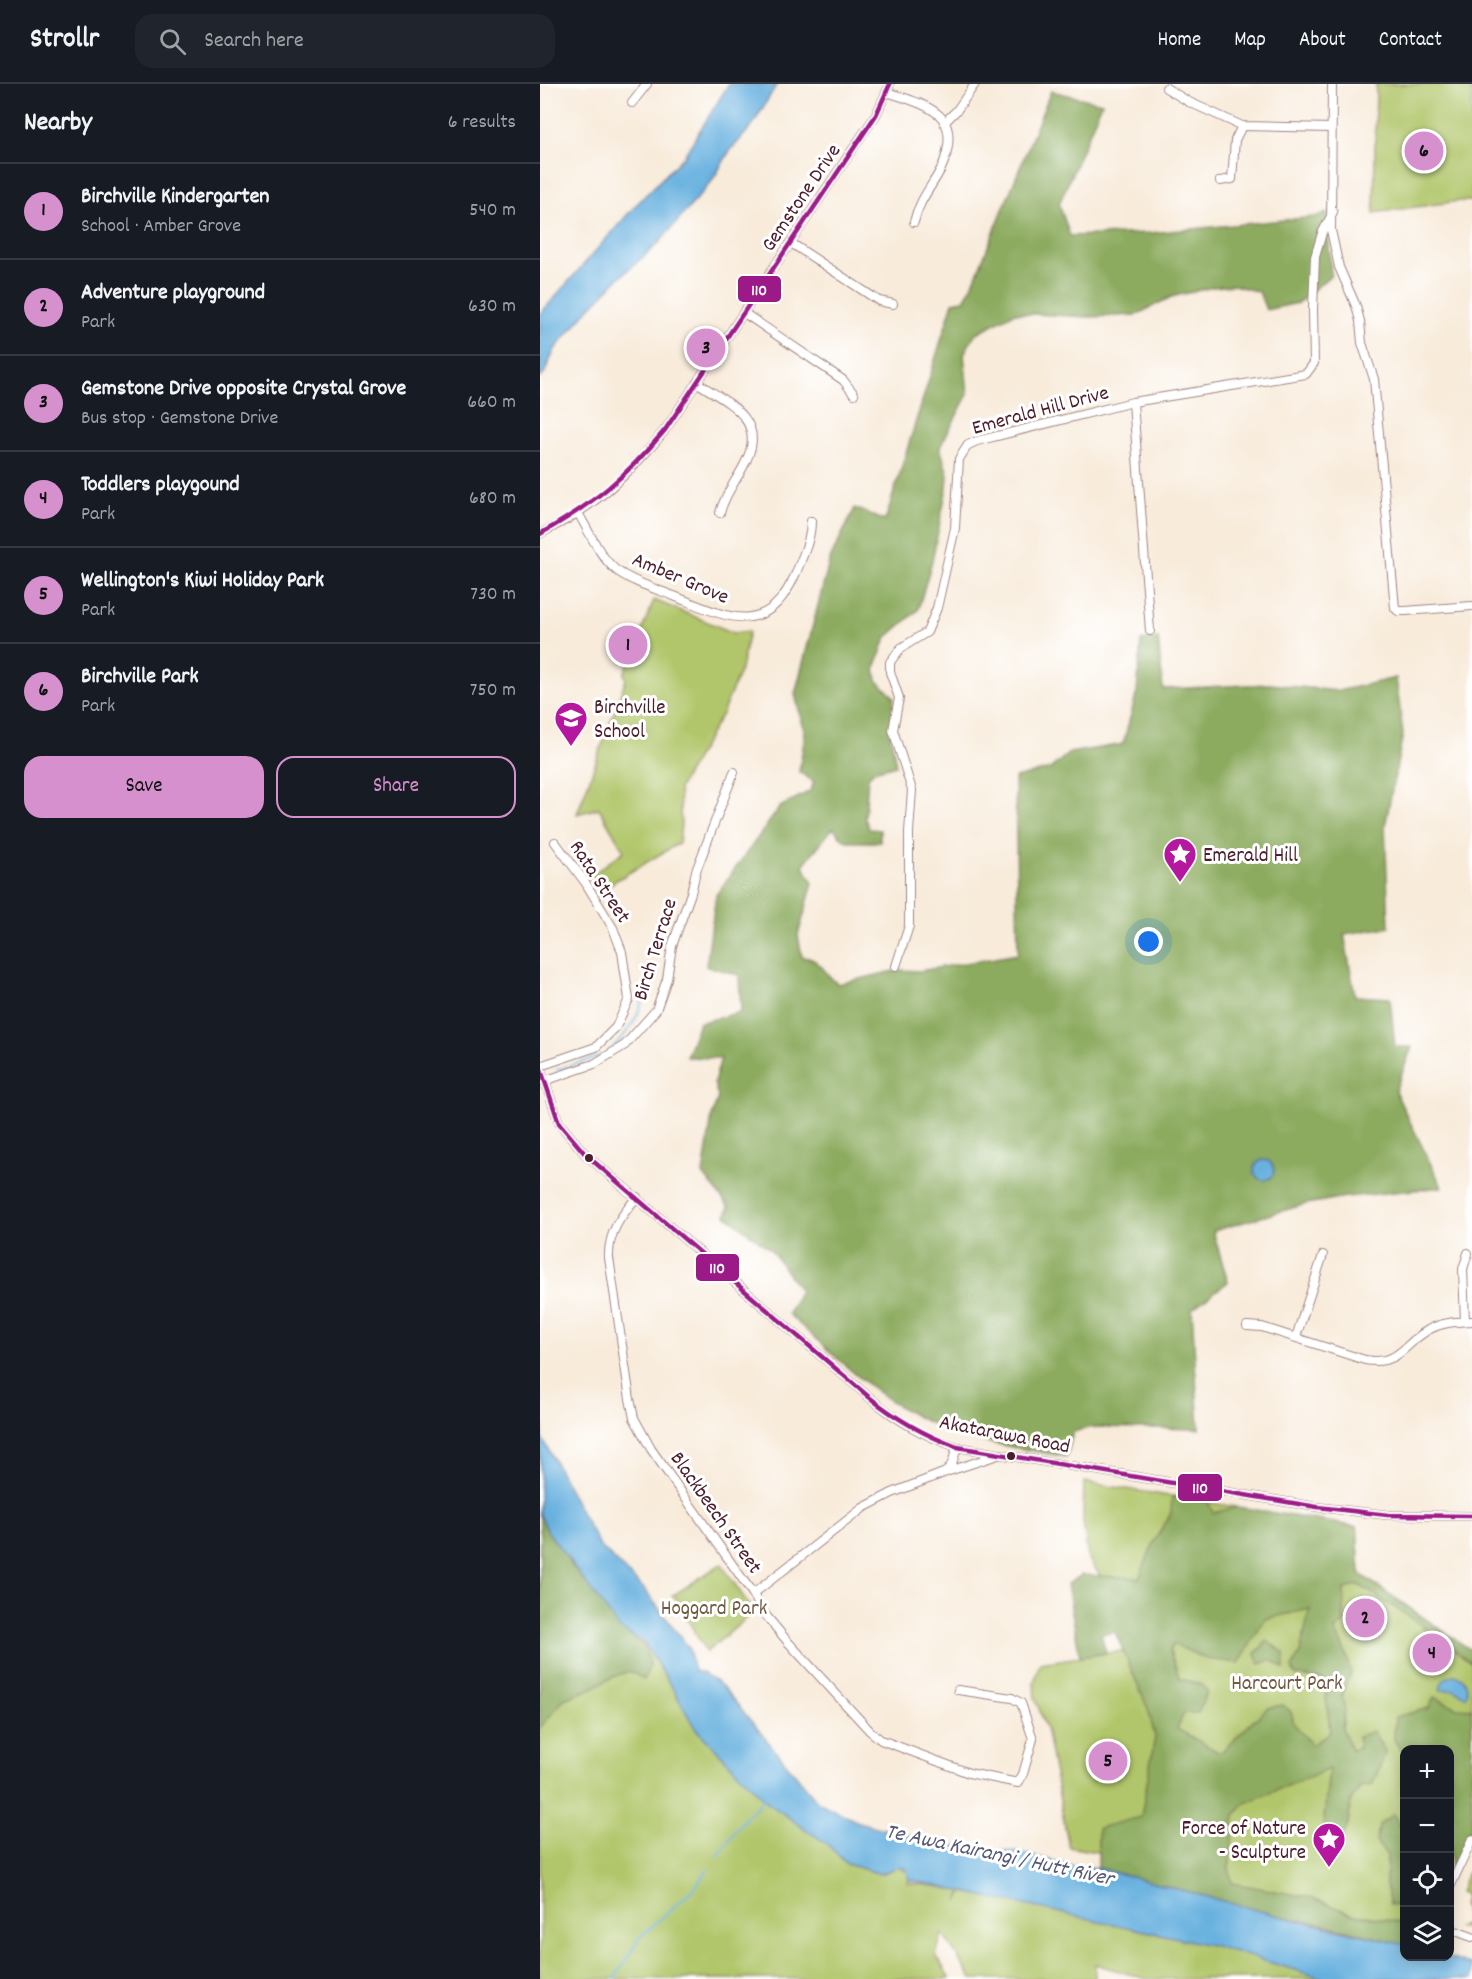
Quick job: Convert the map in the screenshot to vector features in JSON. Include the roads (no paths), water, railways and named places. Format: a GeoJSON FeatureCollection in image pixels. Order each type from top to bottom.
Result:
{"type":"FeatureCollection","features":[{"type":"Feature","properties":{"kind":"street"},"geometry":{"type":"LineString","coordinates":[[632,103],[647,84]]}},
{"type":"Feature","properties":{"kind":"street"},"geometry":{"type":"LineString","coordinates":[[944,123],[957,110],[975,84]]}},
{"type":"Feature","properties":{"kind":"street","name":"Emerald Hill Drive"},"geometry":{"type":"LineString","coordinates":[[1332,84],[1333,212],[1331,230],[1339,267],[1356,306],[1362,343],[1374,379],[1395,608],[1398,611],[1405,611],[1472,606]]}},
{"type":"Feature","properties":{"kind":"street"},"geometry":{"type":"LineString","coordinates":[[889,88],[939,116],[944,123],[948,140],[948,152],[944,166],[918,206],[914,222]]}},
{"type":"Feature","properties":{"kind":"street","name":"Gemstone Drive"},"geometry":{"type":"LineString","coordinates":[[540,534],[578,513],[612,486],[637,463],[665,430],[792,243],[863,134],[889,88]]}},
{"type":"Feature","properties":{"kind":"street"},"geometry":{"type":"LineString","coordinates":[[1166,88],[1189,102],[1242,126],[1331,128]]}},
{"type":"Feature","properties":{"kind":"street"},"geometry":{"type":"LineString","coordinates":[[1220,181],[1232,179],[1235,140],[1242,126]]}},
{"type":"Feature","properties":{"kind":"street","name":"Emerald Hill Drive"},"geometry":{"type":"LineString","coordinates":[[896,966],[909,926],[909,832],[912,790],[893,730],[899,698],[890,672],[890,662],[901,648],[927,632],[937,608],[955,528],[957,467],[962,453],[968,445],[977,441],[1133,402],[1306,374],[1314,363],[1312,309],[1315,257],[1322,233],[1333,212]]}},
{"type":"Feature","properties":{"kind":"street"},"geometry":{"type":"LineString","coordinates":[[792,243],[879,301],[893,304]]}},
{"type":"Feature","properties":{"kind":"street"},"geometry":{"type":"LineString","coordinates":[[744,313],[843,380],[854,394]]}},
{"type":"Feature","properties":{"kind":"street"},"geometry":{"type":"LineString","coordinates":[[698,382],[743,415],[752,434],[747,459],[726,494],[720,513]]}},
{"type":"Feature","properties":{"kind":"street","name":"Emerald Hill Drive"},"geometry":{"type":"LineString","coordinates":[[1133,402],[1149,631]]}},
{"type":"Feature","properties":{"kind":"street","name":"Amber Grove"},"geometry":{"type":"LineString","coordinates":[[578,513],[607,560],[616,570],[681,599],[730,618],[742,619],[757,616],[781,601],[789,589],[811,537],[811,521]]}},
{"type":"Feature","properties":{"kind":"street","name":"Birch Terrace"},"geometry":{"type":"LineString","coordinates":[[544,1082],[594,1064],[625,1045],[656,1010],[667,979],[672,946],[696,871],[734,772]]}},
{"type":"Feature","properties":{"kind":"street","name":"Rata Street"},"geometry":{"type":"LineString","coordinates":[[540,1066],[596,1047],[616,1028],[629,999],[622,952],[613,928],[585,882],[555,842]]}},
{"type":"Feature","properties":{"kind":"street","name":"Akatarawa Road"},"geometry":{"type":"LineString","coordinates":[[540,1066],[556,1116],[566,1132],[586,1155],[887,1411],[918,1432],[957,1447],[1317,1507],[1388,1515],[1472,1516]]}},
{"type":"Feature","properties":{"kind":"street","name":"Blackbeech Street"},"geometry":{"type":"LineString","coordinates":[[637,1197],[619,1221],[609,1246],[630,1399],[634,1418],[651,1449],[753,1594],[763,1612],[870,1731],[881,1740],[969,1773],[1018,1783],[1023,1774],[1033,1739],[1021,1703],[1012,1698],[958,1690]]}},
{"type":"Feature","properties":{"kind":"street"},"geometry":{"type":"LineString","coordinates":[[1247,1326],[1262,1327],[1377,1362],[1393,1358],[1431,1328],[1469,1321],[1463,1269],[1468,1253]]}},
{"type":"Feature","properties":{"kind":"street"},"geometry":{"type":"LineString","coordinates":[[1296,1337],[1323,1255]]}},
{"type":"Feature","properties":{"kind":"street"},"geometry":{"type":"LineString","coordinates":[[946,1472],[952,1464],[957,1447]]}},
{"type":"Feature","properties":{"kind":"street"},"geometry":{"type":"LineString","coordinates":[[753,1594],[863,1508],[892,1493],[946,1472],[1003,1454]]}},
{"type":"Feature","properties":{"kind":"street"},"geometry":{"type":"LineString","coordinates":[[1454,1877],[1472,1840]]}},
{"type":"Feature","properties":{"kind":"street"},"geometry":{"type":"LineString","coordinates":[[1454,1931],[1472,1937]]}},
{"type":"Feature","properties":{"kind":"water"},"geometry":{"type":"Polygon","coordinates":[[[729,84],[777,84],[752,126],[729,152],[712,181],[658,244],[619,278],[586,312],[555,349],[540,378],[540,314],[635,206],[684,156],[729,84]]]}},
{"type":"Feature","properties":{"kind":"water"},"geometry":{"type":"Polygon","coordinates":[[[1264,1160],[1271,1163],[1274,1170],[1271,1177],[1264,1180],[1257,1177],[1254,1170],[1257,1163],[1264,1160]]]}},
{"type":"Feature","properties":{"kind":"water","name":"Te Awa Kairangi / Hutt River"},"geometry":{"type":"Polygon","coordinates":[[[540,1394],[543,1439],[600,1546],[644,1589],[689,1648],[694,1671],[703,1673],[722,1686],[818,1802],[858,1822],[939,1844],[1022,1853],[1071,1866],[1098,1868],[1279,1916],[1400,1944],[1400,1961],[1454,1960],[1472,1965],[1472,1979],[1325,1979],[1215,1946],[909,1880],[907,1869],[897,1867],[881,1874],[847,1864],[827,1844],[768,1803],[695,1728],[643,1641],[620,1629],[548,1532],[540,1514],[540,1394]]]}},
{"type":"Feature","properties":{"kind":"water"},"geometry":{"type":"Polygon","coordinates":[[[1453,1675],[1465,1682],[1466,1696],[1454,1690],[1441,1690],[1444,1679],[1453,1675]]]}},
{"type":"Feature","properties":{"kind":"waterway"},"geometry":{"type":"LineString","coordinates":[[610,1050],[637,1016],[648,974]]}},
{"type":"Feature","properties":{"kind":"waterway"},"geometry":{"type":"LineString","coordinates":[[557,1070],[601,1056]]}},
{"type":"Feature","properties":{"kind":"waterway"},"geometry":{"type":"LineString","coordinates":[[717,1858],[740,1824],[766,1797]]}},
{"type":"Feature","properties":{"kind":"waterway"},"geometry":{"type":"LineString","coordinates":[[615,1979],[639,1938],[694,1889],[708,1869]]}},
{"type":"Feature","properties":{"kind":"place","name":"Birchville Park"},"geometry":{"type":"Point","coordinates":[1424,151]}},
{"type":"Feature","properties":{"kind":"place","name":"Gemstone Drive opposite Crystal Grove"},"geometry":{"type":"Point","coordinates":[706,348]}},
{"type":"Feature","properties":{"kind":"place","name":"Birchville Kindergarten"},"geometry":{"type":"Point","coordinates":[628,645]}},
{"type":"Feature","properties":{"kind":"place","name":"Birchville School"},"geometry":{"type":"Point","coordinates":[571,747]}},
{"type":"Feature","properties":{"kind":"place","name":"Emerald Hill"},"geometry":{"type":"Point","coordinates":[1180,883]}},
{"type":"Feature","properties":{"kind":"place","name":"Adventure playground"},"geometry":{"type":"Point","coordinates":[1365,1618]}},
{"type":"Feature","properties":{"kind":"place","name":"Toddlers playgound"},"geometry":{"type":"Point","coordinates":[1432,1653]}},
{"type":"Feature","properties":{"kind":"place","name":"Wellington's Kiwi Holiday Park"},"geometry":{"type":"Point","coordinates":[1108,1761]}},
{"type":"Feature","properties":{"kind":"place","name":"Force of Nature - Sculpture"},"geometry":{"type":"Point","coordinates":[1329,1868]}},
{"type":"Feature","properties":{"kind":"park label","name":"Hoggard Park"},"geometry":{"type":"Point","coordinates":[714,1607]}},
{"type":"Feature","properties":{"kind":"park label","name":"Harcourt Park"},"geometry":{"type":"Point","coordinates":[1287,1682]}}]}
